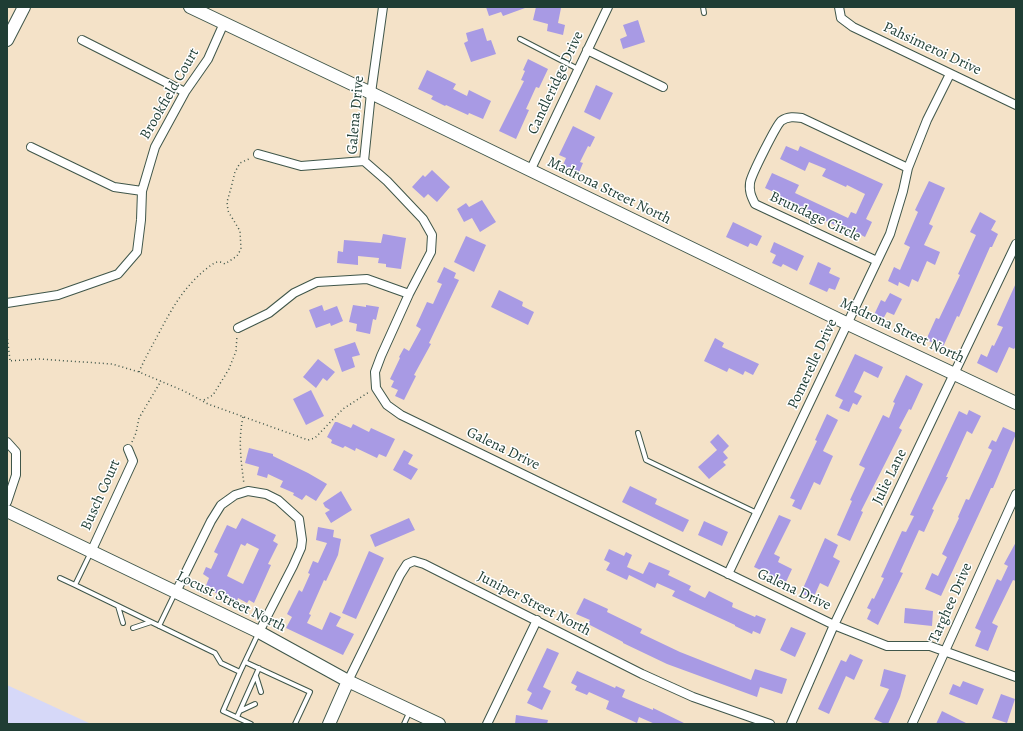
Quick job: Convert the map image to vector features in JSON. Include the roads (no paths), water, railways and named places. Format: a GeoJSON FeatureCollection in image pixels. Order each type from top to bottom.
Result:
{"type":"FeatureCollection","features":[{"type":"Feature","properties":{"kind":"street"},"geometry":{"type":"LineString","coordinates":[[7,40],[24,7]]}},
{"type":"Feature","properties":{"kind":"street","name":"Madrona Street North"},"geometry":{"type":"LineString","coordinates":[[190,7],[848,324],[1016,403]]}},
{"type":"Feature","properties":{"kind":"street","name":"Galena Drive"},"geometry":{"type":"LineString","coordinates":[[380,7],[364,160],[387,181],[423,219],[432,235],[430,252],[409,294],[375,372],[376,388],[387,405],[401,415],[834,625],[887,646],[930,646],[1016,677]]}},
{"type":"Feature","properties":{"kind":"street","name":"Candleridge Drive"},"geometry":{"type":"LineString","coordinates":[[530,171],[608,7]]}},
{"type":"Feature","properties":{"kind":"street","name":"Pahsimeroi Drive"},"geometry":{"type":"LineString","coordinates":[[839,10],[841,18],[853,27],[1016,105]]}},
{"type":"Feature","properties":{"kind":"street","name":"Brookfield Court"},"geometry":{"type":"LineString","coordinates":[[7,303],[58,295],[118,274],[137,252],[141,220],[142,190],[155,147],[185,92],[208,59],[224,23]]}},
{"type":"Feature","properties":{"kind":"street"},"geometry":{"type":"LineString","coordinates":[[82,40],[185,92]]}},
{"type":"Feature","properties":{"kind":"street"},"geometry":{"type":"LineString","coordinates":[[587,50],[663,87]]}},
{"type":"Feature","properties":{"kind":"street","name":"Pomerelle Drive"},"geometry":{"type":"LineString","coordinates":[[728,574],[758,514],[890,234],[903,191],[908,168],[927,120],[950,74]]}},
{"type":"Feature","properties":{"kind":"street","name":"Brundage Circle"},"geometry":{"type":"LineString","coordinates":[[877,262],[755,204],[750,193],[750,182],[774,130],[781,121],[790,117],[802,118],[908,168]]}},
{"type":"Feature","properties":{"kind":"street"},"geometry":{"type":"LineString","coordinates":[[31,147],[114,186],[142,190]]}},
{"type":"Feature","properties":{"kind":"street"},"geometry":{"type":"LineString","coordinates":[[258,154],[301,166],[364,160]]}},
{"type":"Feature","properties":{"kind":"street","name":"Julie Lane"},"geometry":{"type":"LineString","coordinates":[[791,724],[834,625],[1016,244]]}},
{"type":"Feature","properties":{"kind":"street"},"geometry":{"type":"LineString","coordinates":[[238,328],[269,312],[294,292],[317,282],[367,279],[409,294]]}},
{"type":"Feature","properties":{"kind":"street"},"geometry":{"type":"LineString","coordinates":[[7,442],[16,452],[16,475],[7,502]]}},
{"type":"Feature","properties":{"kind":"street","name":"Busch Court"},"geometry":{"type":"LineString","coordinates":[[91,552],[133,460],[128,449]]}},
{"type":"Feature","properties":{"kind":"street"},"geometry":{"type":"LineString","coordinates":[[176,592],[211,521],[221,505],[235,495],[248,491],[266,494],[278,500],[299,519],[302,540],[301,548],[293,566],[259,632]]}},
{"type":"Feature","properties":{"kind":"street","name":"Targhee Drive"},"geometry":{"type":"LineString","coordinates":[[912,724],[1016,494]]}},
{"type":"Feature","properties":{"kind":"street","name":"Locust Street North"},"geometry":{"type":"LineString","coordinates":[[7,511],[259,632],[348,681],[439,724]]}},
{"type":"Feature","properties":{"kind":"street","name":"Juniper Street North"},"geometry":{"type":"LineString","coordinates":[[348,681],[400,575],[407,564],[414,561],[424,564],[537,620],[642,674],[693,697],[770,724]]}},
{"type":"Feature","properties":{"kind":"street"},"geometry":{"type":"LineString","coordinates":[[487,724],[537,620]]}},
{"type":"Feature","properties":{"kind":"street"},"geometry":{"type":"LineString","coordinates":[[329,724],[348,681]]}},
{"type":"Feature","properties":{"kind":"lane"},"geometry":{"type":"LineString","coordinates":[[703,7],[704,13]]}},
{"type":"Feature","properties":{"kind":"lane"},"geometry":{"type":"LineString","coordinates":[[520,39],[578,69]]}},
{"type":"Feature","properties":{"kind":"lane"},"geometry":{"type":"LineString","coordinates":[[638,433],[646,460],[758,514]]}},
{"type":"Feature","properties":{"kind":"lane"},"geometry":{"type":"LineString","coordinates":[[75,585],[91,552]]}},
{"type":"Feature","properties":{"kind":"lane"},"geometry":{"type":"LineString","coordinates":[[60,578],[215,653],[221,663],[240,672]]}},
{"type":"Feature","properties":{"kind":"lane"},"geometry":{"type":"LineString","coordinates":[[159,626],[176,592]]}},
{"type":"Feature","properties":{"kind":"lane"},"geometry":{"type":"LineString","coordinates":[[118,606],[123,623]]}},
{"type":"Feature","properties":{"kind":"lane"},"geometry":{"type":"LineString","coordinates":[[133,628],[151,622]]}},
{"type":"Feature","properties":{"kind":"lane"},"geometry":{"type":"LineString","coordinates":[[251,724],[223,711],[259,632]]}},
{"type":"Feature","properties":{"kind":"lane"},"geometry":{"type":"LineString","coordinates":[[245,662],[310,692],[295,724]]}},
{"type":"Feature","properties":{"kind":"lane"},"geometry":{"type":"LineString","coordinates":[[237,717],[259,668]]}},
{"type":"Feature","properties":{"kind":"lane"},"geometry":{"type":"LineString","coordinates":[[256,676],[260,692]]}},
{"type":"Feature","properties":{"kind":"lane"},"geometry":{"type":"LineString","coordinates":[[240,711],[255,704]]}},
{"type":"Feature","properties":{"kind":"lane"},"geometry":{"type":"LineString","coordinates":[[404,724],[410,710]]}}]}
